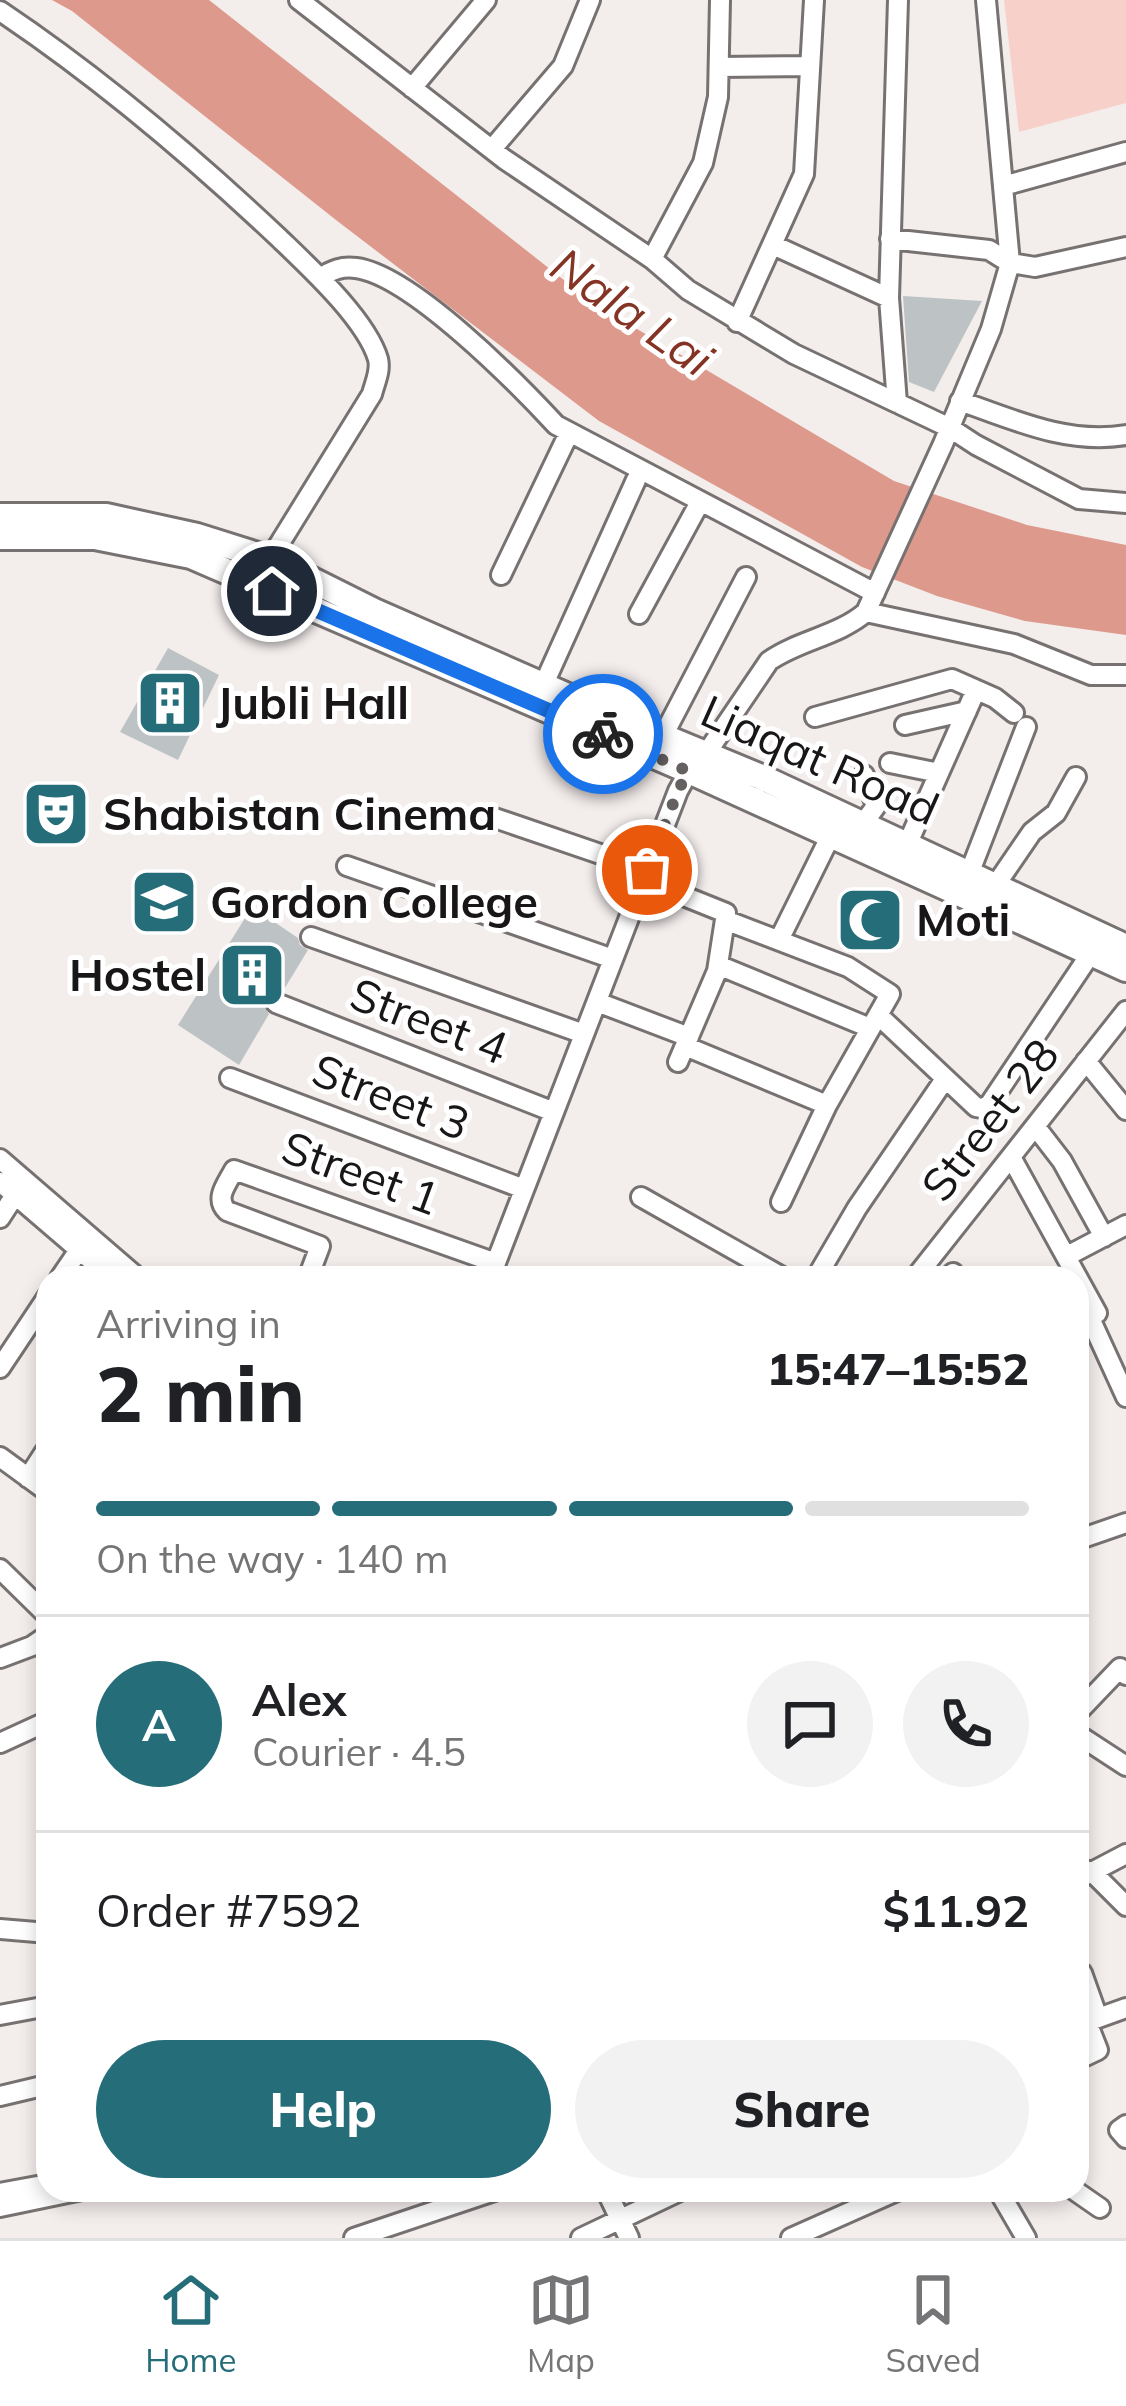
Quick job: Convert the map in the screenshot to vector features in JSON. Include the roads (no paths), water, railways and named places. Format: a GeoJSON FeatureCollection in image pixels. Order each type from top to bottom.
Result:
{"type":"FeatureCollection","features":[{"type":"Feature","properties":{"kind":"main road","name":"Liaqat Road"},"geometry":{"type":"LineString","coordinates":[[0,516],[106,516],[197,536],[270,559],[374,611],[663,736],[697,762],[831,836],[1126,969]]}},
{"type":"Feature","properties":{"kind":"main road","name":"Liaqat Road"},"geometry":{"type":"LineString","coordinates":[[0,536],[95,537],[191,556],[697,762],[863,824],[1126,947]]}},
{"type":"Feature","properties":{"kind":"street"},"geometry":{"type":"LineString","coordinates":[[299,0],[492,149],[737,322],[897,403],[946,436],[976,445],[1079,499],[1126,502]]}},
{"type":"Feature","properties":{"kind":"street"},"geometry":{"type":"LineString","coordinates":[[412,88],[485,0]]}},
{"type":"Feature","properties":{"kind":"street"},"geometry":{"type":"LineString","coordinates":[[492,149],[563,66],[590,0]]}},
{"type":"Feature","properties":{"kind":"street"},"geometry":{"type":"LineString","coordinates":[[652,259],[703,163],[718,97],[720,0]]}},
{"type":"Feature","properties":{"kind":"street"},"geometry":{"type":"LineString","coordinates":[[737,322],[804,174],[814,0]]}},
{"type":"Feature","properties":{"kind":"street"},"geometry":{"type":"LineString","coordinates":[[897,403],[890,239],[898,0]]}},
{"type":"Feature","properties":{"kind":"street"},"geometry":{"type":"LineString","coordinates":[[496,1266],[678,791],[769,661],[784,650],[852,624],[870,603],[992,329],[1010,263],[986,0]]}},
{"type":"Feature","properties":{"kind":"street"},"geometry":{"type":"LineString","coordinates":[[0,10],[197,161],[320,278],[373,344],[380,366],[372,394],[270,559]]}},
{"type":"Feature","properties":{"kind":"street"},"geometry":{"type":"LineString","coordinates":[[719,67],[810,66]]}},
{"type":"Feature","properties":{"kind":"street"},"geometry":{"type":"LineString","coordinates":[[1003,186],[1126,152]]}},
{"type":"Feature","properties":{"kind":"street"},"geometry":{"type":"LineString","coordinates":[[890,239],[989,250],[1010,263],[1035,267],[1126,248]]}},
{"type":"Feature","properties":{"kind":"street"},"geometry":{"type":"LineString","coordinates":[[773,245],[890,298]]}},
{"type":"Feature","properties":{"kind":"street"},"geometry":{"type":"LineString","coordinates":[[320,278],[334,269],[358,268],[399,286],[460,332],[556,425],[700,502],[870,603],[1014,644],[1091,675],[1126,675]]}},
{"type":"Feature","properties":{"kind":"street"},"geometry":{"type":"LineString","coordinates":[[960,401],[1061,435],[1126,435]]}},
{"type":"Feature","properties":{"kind":"street"},"geometry":{"type":"LineString","coordinates":[[500,575],[569,433]]}},
{"type":"Feature","properties":{"kind":"street"},"geometry":{"type":"LineString","coordinates":[[543,686],[636,480]]}},
{"type":"Feature","properties":{"kind":"street"},"geometry":{"type":"LineString","coordinates":[[639,614],[700,502]]}},
{"type":"Feature","properties":{"kind":"street"},"geometry":{"type":"LineString","coordinates":[[663,736],[746,577]]}},
{"type":"Feature","properties":{"kind":"street"},"geometry":{"type":"LineString","coordinates":[[815,717],[952,679],[995,698],[1020,720],[969,874]]}},
{"type":"Feature","properties":{"kind":"street"},"geometry":{"type":"LineString","coordinates":[[907,845],[976,690]]}},
{"type":"Feature","properties":{"kind":"street"},"geometry":{"type":"LineString","coordinates":[[905,725],[967,711]]}},
{"type":"Feature","properties":{"kind":"street"},"geometry":{"type":"LineString","coordinates":[[890,763],[939,773]]}},
{"type":"Feature","properties":{"kind":"street"},"geometry":{"type":"LineString","coordinates":[[863,824],[876,806],[864,775]]}},
{"type":"Feature","properties":{"kind":"street"},"geometry":{"type":"LineString","coordinates":[[995,886],[1032,832],[1056,813],[1076,777]]}},
{"type":"Feature","properties":{"kind":"street"},"geometry":{"type":"LineString","coordinates":[[490,816],[645,875],[726,913],[718,964],[684,1049]]}},
{"type":"Feature","properties":{"kind":"street"},"geometry":{"type":"LineString","coordinates":[[779,940],[831,836]]}},
{"type":"Feature","properties":{"kind":"street"},"geometry":{"type":"LineString","coordinates":[[346,866],[613,959]]}},
{"type":"Feature","properties":{"kind":"street"},"geometry":{"type":"LineString","coordinates":[[725,920],[848,967],[890,994],[827,1106],[781,1202]]}},
{"type":"Feature","properties":{"kind":"street"},"geometry":{"type":"LineString","coordinates":[[311,937],[584,1034]]}},
{"type":"Feature","properties":{"kind":"street"},"geometry":{"type":"LineString","coordinates":[[718,964],[874,1022],[982,1108],[989,1105],[1091,953]]}},
{"type":"Feature","properties":{"kind":"street"},"geometry":{"type":"LineString","coordinates":[[597,1002],[684,1049],[827,1106]]}},
{"type":"Feature","properties":{"kind":"street","name":"Street 4"},"geometry":{"type":"LineString","coordinates":[[276,1003],[554,1112]]}},
{"type":"Feature","properties":{"kind":"street","name":"Street 28"},"geometry":{"type":"LineString","coordinates":[[925,1266],[1126,1011]]}},
{"type":"Feature","properties":{"kind":"street"},"geometry":{"type":"LineString","coordinates":[[1086,1061],[1126,1110]]}},
{"type":"Feature","properties":{"kind":"street","name":"Street 3"},"geometry":{"type":"LineString","coordinates":[[230,1078],[524,1189]]}},
{"type":"Feature","properties":{"kind":"street"},"geometry":{"type":"LineString","coordinates":[[823,1266],[945,1079]]}},
{"type":"Feature","properties":{"kind":"street"},"geometry":{"type":"LineString","coordinates":[[1035,1126],[1062,1161],[1103,1237]]}},
{"type":"Feature","properties":{"kind":"street"},"geometry":{"type":"LineString","coordinates":[[1011,1157],[1072,1266]]}},
{"type":"Feature","properties":{"kind":"street"},"geometry":{"type":"LineString","coordinates":[[0,1159],[125,1266]]}},
{"type":"Feature","properties":{"kind":"street","name":"Street 1"},"geometry":{"type":"LineString","coordinates":[[312,1266],[320,1246],[221,1205],[234,1170],[473,1266]]}},
{"type":"Feature","properties":{"kind":"street"},"geometry":{"type":"LineString","coordinates":[[0,1218],[8,1189],[98,1266]]}},
{"type":"Feature","properties":{"kind":"street"},"geometry":{"type":"LineString","coordinates":[[641,1197],[742,1266]]}},
{"type":"Feature","properties":{"kind":"street"},"geometry":{"type":"LineString","coordinates":[[1067,1256],[1126,1225]]}},
{"type":"Feature","properties":{"kind":"street"},"geometry":{"type":"LineString","coordinates":[[68,1266],[79,1250]]}},
{"type":"Feature","properties":{"kind":"street"},"geometry":{"type":"LineString","coordinates":[[0,1368],[36,1314]]}},
{"type":"Feature","properties":{"kind":"street"},"geometry":{"type":"LineString","coordinates":[[1089,1330],[1126,1396]]}},
{"type":"Feature","properties":{"kind":"street"},"geometry":{"type":"LineString","coordinates":[[0,1457],[36,1484]]}},
{"type":"Feature","properties":{"kind":"street"},"geometry":{"type":"LineString","coordinates":[[28,1478],[36,1466]]}},
{"type":"Feature","properties":{"kind":"street"},"geometry":{"type":"LineString","coordinates":[[1089,1536],[1126,1523]]}},
{"type":"Feature","properties":{"kind":"street"},"geometry":{"type":"LineString","coordinates":[[0,1569],[36,1604]]}},
{"type":"Feature","properties":{"kind":"street"},"geometry":{"type":"LineString","coordinates":[[0,1658],[36,1643]]}},
{"type":"Feature","properties":{"kind":"street"},"geometry":{"type":"LineString","coordinates":[[1089,1700],[1120,1668],[1126,1675]]}},
{"type":"Feature","properties":{"kind":"street"},"geometry":{"type":"LineString","coordinates":[[0,1743],[36,1726]]}},
{"type":"Feature","properties":{"kind":"street"},"geometry":{"type":"LineString","coordinates":[[1089,1741],[1126,1766]]}},
{"type":"Feature","properties":{"kind":"street"},"geometry":{"type":"LineString","coordinates":[[1089,1870],[1126,1854]]}},
{"type":"Feature","properties":{"kind":"street"},"geometry":{"type":"LineString","coordinates":[[1089,1878],[1126,1906]]}},
{"type":"Feature","properties":{"kind":"street"},"geometry":{"type":"LineString","coordinates":[[0,1929],[36,1932]]}},
{"type":"Feature","properties":{"kind":"street"},"geometry":{"type":"LineString","coordinates":[[1089,1992],[1098,2018]]}},
{"type":"Feature","properties":{"kind":"street"},"geometry":{"type":"LineString","coordinates":[[0,2015],[36,2008]]}},
{"type":"Feature","properties":{"kind":"street"},"geometry":{"type":"LineString","coordinates":[[1089,2021],[1126,2008]]}},
{"type":"Feature","properties":{"kind":"street"},"geometry":{"type":"LineString","coordinates":[[1089,2027],[1098,2050],[1089,2054]]}},
{"type":"Feature","properties":{"kind":"street"},"geometry":{"type":"LineString","coordinates":[[0,2096],[36,2087]]}},
{"type":"Feature","properties":{"kind":"street"},"geometry":{"type":"LineString","coordinates":[[1126,2125],[1119,2130],[1126,2138]]}},
{"type":"Feature","properties":{"kind":"street"},"geometry":{"type":"LineString","coordinates":[[0,2193],[36,2186]]}},
{"type":"Feature","properties":{"kind":"street"},"geometry":{"type":"LineString","coordinates":[[0,2207],[36,2200]]}},
{"type":"Feature","properties":{"kind":"street"},"geometry":{"type":"LineString","coordinates":[[1089,2200],[1100,2208]]}},
{"type":"Feature","properties":{"kind":"street"},"geometry":{"type":"LineString","coordinates":[[354,2238],[461,2202]]}},
{"type":"Feature","properties":{"kind":"street"},"geometry":{"type":"LineString","coordinates":[[612,2202],[625,2229]]}},
{"type":"Feature","properties":{"kind":"street"},"geometry":{"type":"LineString","coordinates":[[581,2238],[625,2229],[664,2202]]}},
{"type":"Feature","properties":{"kind":"street"},"geometry":{"type":"LineString","coordinates":[[791,2238],[872,2202]]}},
{"type":"Feature","properties":{"kind":"street"},"geometry":{"type":"LineString","coordinates":[[1006,2202],[1026,2238]]}},
{"type":"Feature","properties":{"kind":"place","name":"Jubli Hall"},"geometry":{"type":"Point","coordinates":[170,703]}},
{"type":"Feature","properties":{"kind":"place","name":"Shabistan Cinema"},"geometry":{"type":"Point","coordinates":[56,814]}},
{"type":"Feature","properties":{"kind":"place","name":"Gordon College"},"geometry":{"type":"Point","coordinates":[164,902]}},
{"type":"Feature","properties":{"kind":"place","name":"Moti"},"geometry":{"type":"Point","coordinates":[870,920]}},
{"type":"Feature","properties":{"kind":"place","name":"Hostel"},"geometry":{"type":"Point","coordinates":[252,975]}},
{"type":"Feature","properties":{"kind":"water label","name":"Nala Lai"},"geometry":{"type":"Point","coordinates":[632,312]}}]}
